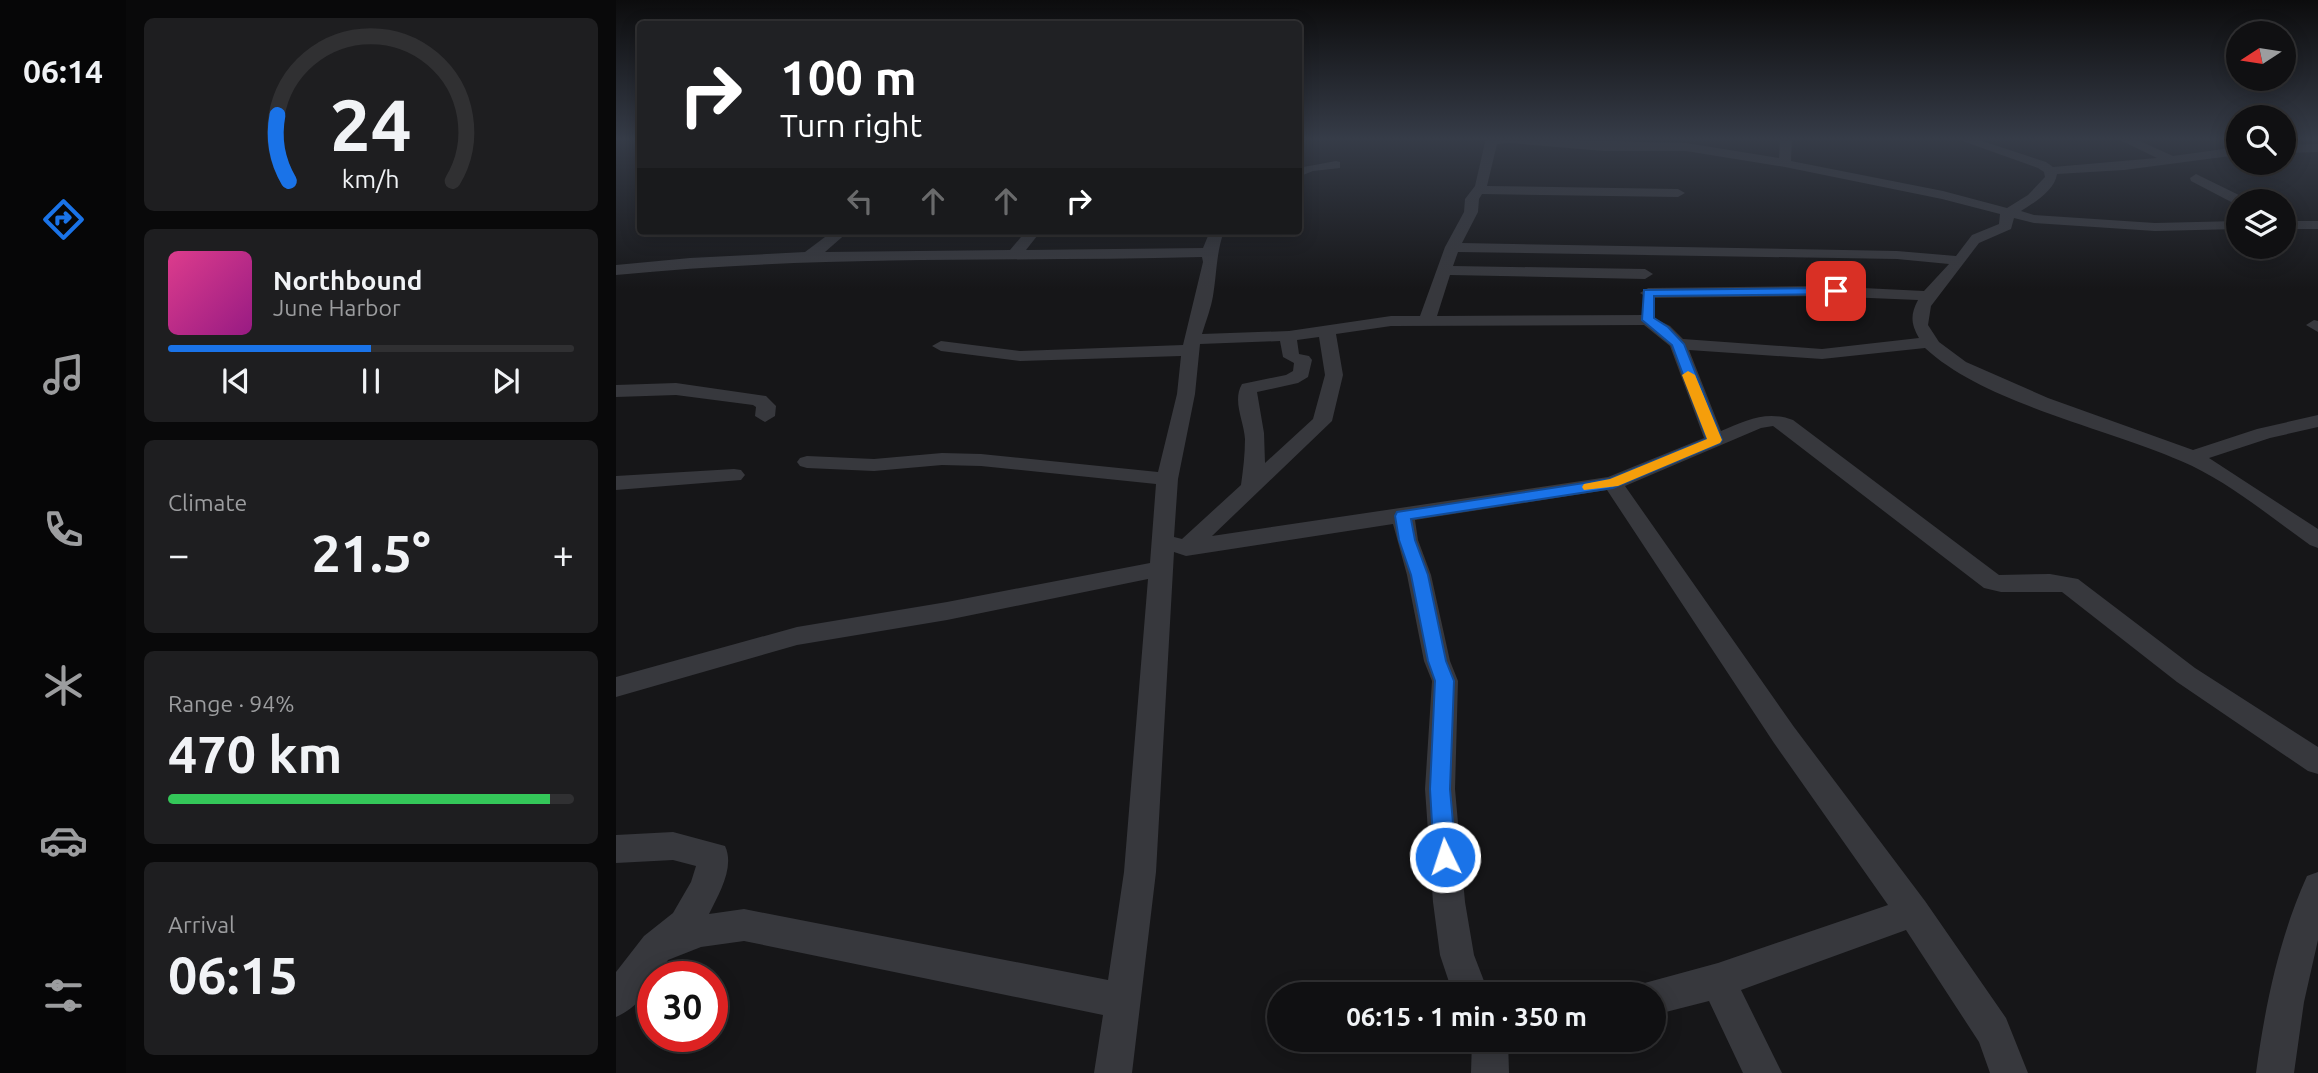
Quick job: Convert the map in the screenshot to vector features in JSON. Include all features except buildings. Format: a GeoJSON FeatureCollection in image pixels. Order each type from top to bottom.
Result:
{"type":"FeatureCollection","features":[{"type":"Feature","properties":{"kind":"street"},"geometry":{"type":"LineString","coordinates":[[1907,188],[1951,197],[2007,214],[2048,221],[2130,226],[2226,225]]}},
{"type":"Feature","properties":{"kind":"street"},"geometry":{"type":"LineString","coordinates":[[2007,214],[2034,198],[2042,188]]}},
{"type":"Feature","properties":{"kind":"street"},"geometry":{"type":"LineString","coordinates":[[1427,320],[1452,247],[1471,212],[1472,199],[1478,190],[1678,192]]}},
{"type":"Feature","properties":{"kind":"street"},"geometry":{"type":"LineString","coordinates":[[2007,214],[2006,226],[1976,239],[1928,296],[1920,314],[1920,327],[1928,342],[1943,354],[2001,387],[2193,457],[2318,540]]}},
{"type":"Feature","properties":{"kind":"street"},"geometry":{"type":"LineString","coordinates":[[2296,225],[2318,225]]}},
{"type":"Feature","properties":{"kind":"street"},"geometry":{"type":"LineString","coordinates":[[810,256],[837,235]]}},
{"type":"Feature","properties":{"kind":"street"},"geometry":{"type":"LineString","coordinates":[[1015,254],[1031,235]]}},
{"type":"Feature","properties":{"kind":"street"},"geometry":{"type":"LineString","coordinates":[[616,270],[810,256],[1139,255],[1213,242],[1205,295],[1192,345],[1186,394],[1167,479],[1174,545]]}},
{"type":"Feature","properties":{"kind":"street"},"geometry":{"type":"LineString","coordinates":[[1452,247],[1897,255],[1960,261]]}},
{"type":"Feature","properties":{"kind":"street"},"geometry":{"type":"LineString","coordinates":[[1638,249],[1648,293],[1648,320]]}},
{"type":"Feature","properties":{"kind":"street"},"geometry":{"type":"LineString","coordinates":[[1444,270],[1645,274]]}},
{"type":"Feature","properties":{"kind":"street"},"geometry":{"type":"LineString","coordinates":[[1648,293],[1840,291],[1928,296]]}},
{"type":"Feature","properties":{"kind":"street"},"geometry":{"type":"LineString","coordinates":[[941,346],[1020,356],[1289,336],[1370,322],[1648,320],[1664,330],[1678,344],[1715,440]]}},
{"type":"Feature","properties":{"kind":"street"},"geometry":{"type":"LineString","coordinates":[[1113,1073],[1140,873],[1159,569],[1174,545],[1251,489],[1322,421],[1334,375],[1327,330]]}},
{"type":"Feature","properties":{"kind":"street"},"geometry":{"type":"LineString","coordinates":[[1251,489],[1253,428],[1248,413],[1247,392],[1249,387],[1292,379],[1302,373],[1303,360],[1292,358],[1288,347],[1289,336]]}},
{"type":"Feature","properties":{"kind":"street"},"geometry":{"type":"LineString","coordinates":[[1678,344],[1811,355],[1928,342]]}},
{"type":"Feature","properties":{"kind":"street"},"geometry":{"type":"LineString","coordinates":[[616,391],[676,388],[759,400],[766,406],[765,416]]}},
{"type":"Feature","properties":{"kind":"street"},"geometry":{"type":"LineString","coordinates":[[1174,545],[1403,516],[1613,483],[1756,423],[1775,420],[1786,424],[1992,582],[2005,585],[2059,582],[2070,585],[2196,682],[2318,762]]}},
{"type":"Feature","properties":{"kind":"street"},"geometry":{"type":"LineString","coordinates":[[2193,457],[2264,433],[2318,421]]}},
{"type":"Feature","properties":{"kind":"street"},"geometry":{"type":"LineString","coordinates":[[807,462],[874,465],[981,460],[1167,479]]}},
{"type":"Feature","properties":{"kind":"street"},"geometry":{"type":"LineString","coordinates":[[616,483],[734,475]]}},
{"type":"Feature","properties":{"kind":"street"},"geometry":{"type":"LineString","coordinates":[[1613,483],[1784,735],[1913,912],[1993,1031],[2009,1073]]}},
{"type":"Feature","properties":{"kind":"street"},"geometry":{"type":"LineString","coordinates":[[1403,516],[1407,540],[1419,575],[1437,661],[1445,681],[1440,789],[1457,955],[1467,982]]}},
{"type":"Feature","properties":{"kind":"street"},"geometry":{"type":"LineString","coordinates":[[616,687],[797,636],[947,611],[1159,569]]}},
{"type":"Feature","properties":{"kind":"street"},"geometry":{"type":"LineString","coordinates":[[616,849],[673,846],[714,856],[706,887],[685,923],[656,948],[616,999]]}},
{"type":"Feature","properties":{"kind":"street"},"geometry":{"type":"LineString","coordinates":[[2274,1073],[2279,1033],[2299,945],[2318,887]]}},
{"type":"Feature","properties":{"kind":"street"},"geometry":{"type":"LineString","coordinates":[[1666,994],[1718,981],[1913,912]]}},
{"type":"Feature","properties":{"kind":"street"},"geometry":{"type":"LineString","coordinates":[[656,948],[701,931],[744,925],[1122,1001]]}},
{"type":"Feature","properties":{"kind":"street"},"geometry":{"type":"LineString","coordinates":[[1718,981],[1763,1073]]}},
{"type":"Feature","properties":{"kind":"street"},"geometry":{"type":"LineString","coordinates":[[1489,1052],[1490,1073]]}},
{"type":"Feature","properties":{"kind":"slow traffic"},"geometry":{"type":"LineString","coordinates":[[1589,487],[1613,483],[1715,440],[1688,375]]}},
{"type":"Feature","properties":{"kind":"route"},"geometry":{"type":"LineString","coordinates":[[1445,857],[1440,789],[1445,681],[1437,661],[1419,575],[1407,540],[1403,516],[1613,483],[1715,440],[1678,344],[1664,330],[1648,320],[1648,293],[1836,291]]}}]}
